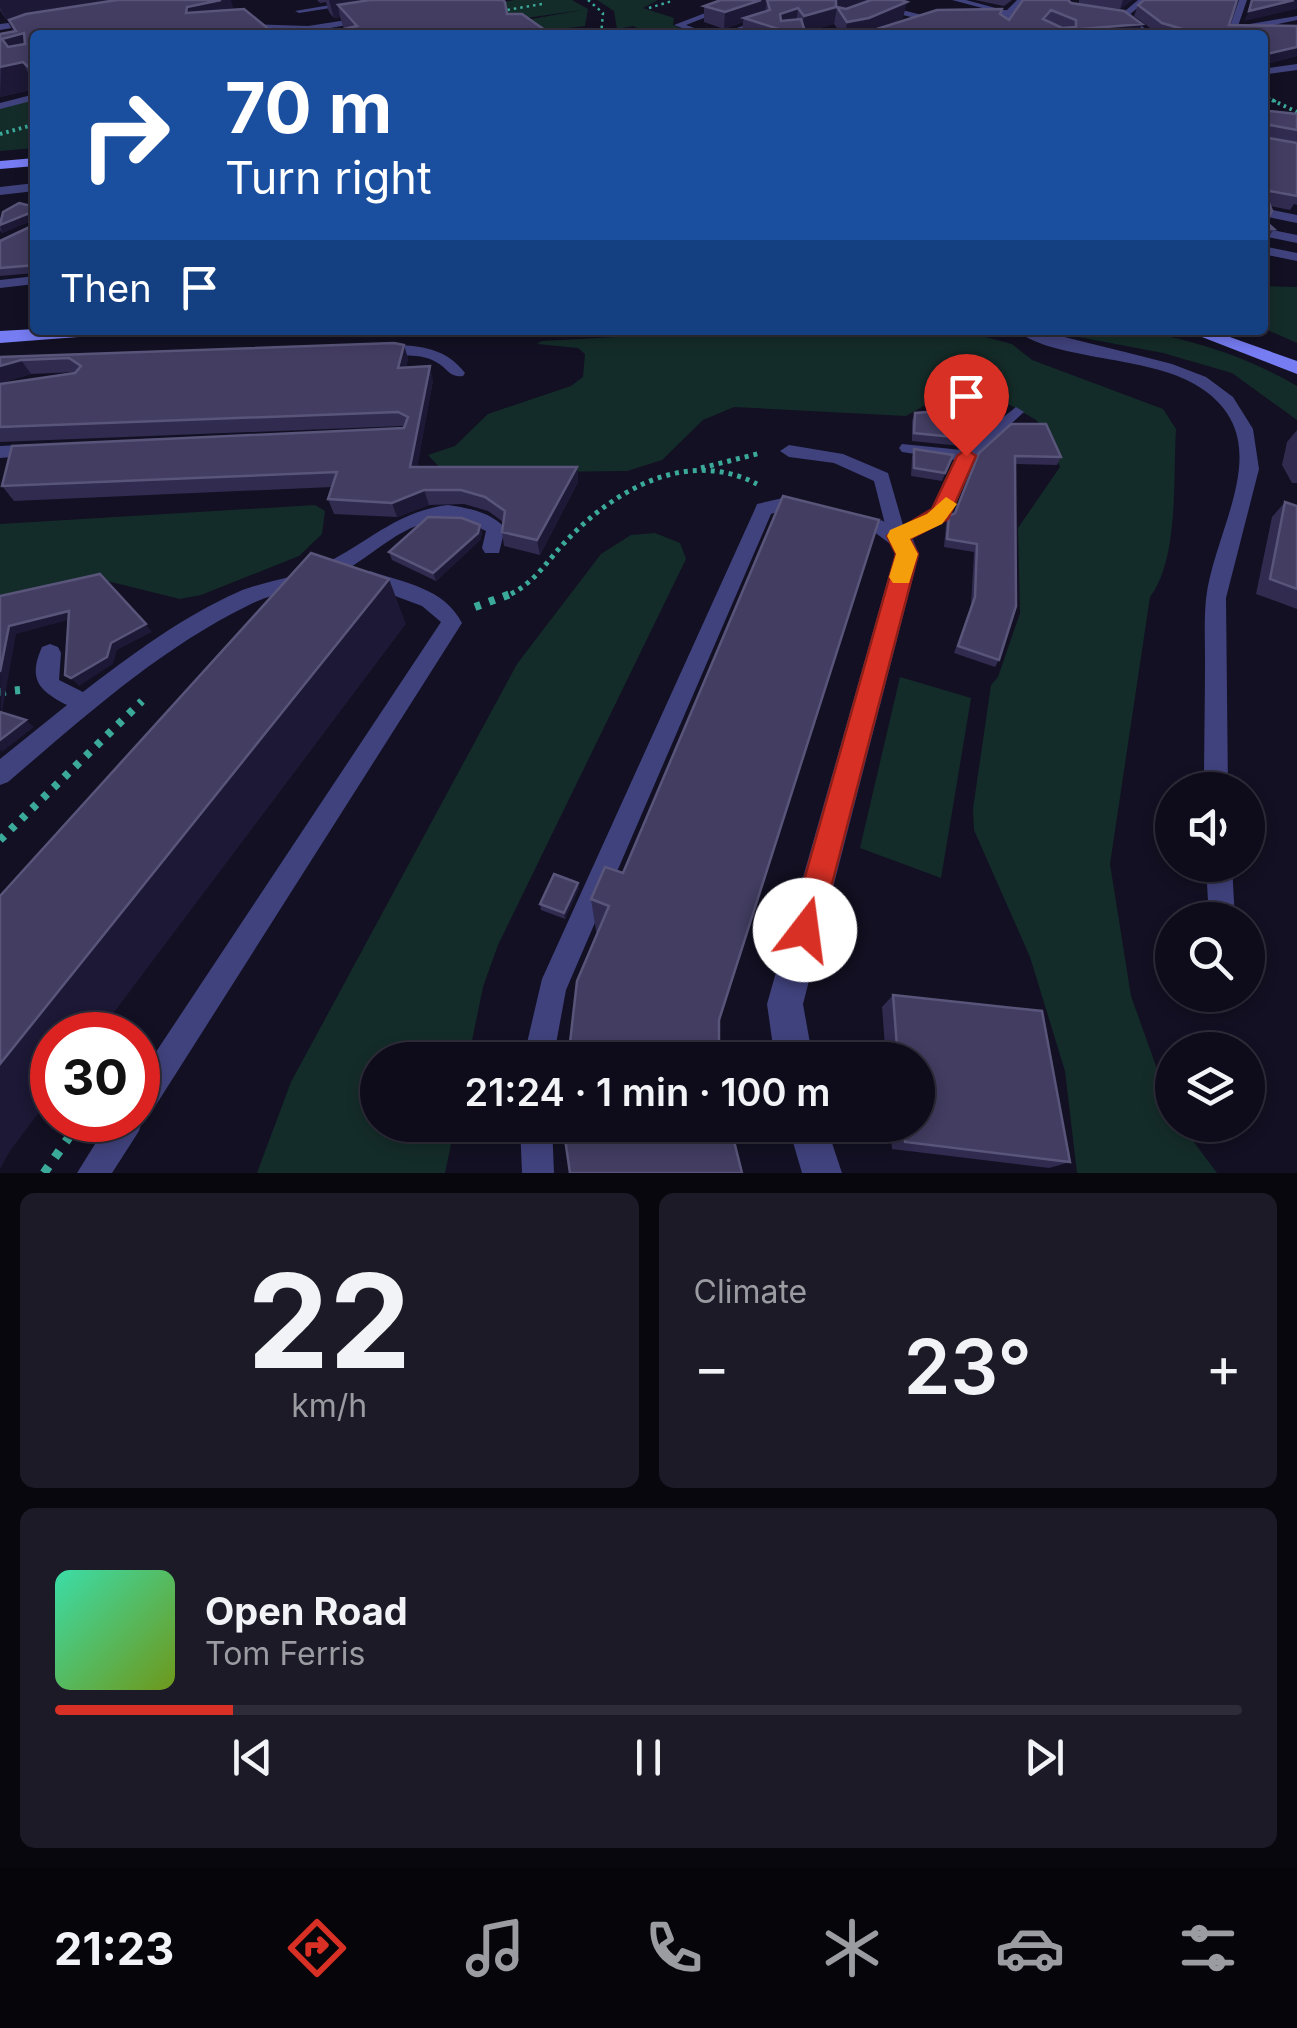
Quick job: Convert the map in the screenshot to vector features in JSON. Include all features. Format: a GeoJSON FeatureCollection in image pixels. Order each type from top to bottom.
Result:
{"type":"FeatureCollection","features":[{"type":"Feature","properties":{"kind":"main road"},"geometry":{"type":"LineString","coordinates":[[1268,33],[1297,29]]}},
{"type":"Feature","properties":{"kind":"main road"},"geometry":{"type":"LineString","coordinates":[[0,165],[30,162]]}},
{"type":"Feature","properties":{"kind":"main road"},"geometry":{"type":"LineString","coordinates":[[0,337],[30,335]]}},
{"type":"Feature","properties":{"kind":"main road"},"geometry":{"type":"LineString","coordinates":[[1207,335],[1297,368]]}},
{"type":"Feature","properties":{"kind":"street"},"geometry":{"type":"LineString","coordinates":[[953,14],[1007,19],[1022,0]]}},
{"type":"Feature","properties":{"kind":"street"},"geometry":{"type":"LineString","coordinates":[[904,23],[933,14]]}},
{"type":"Feature","properties":{"kind":"street"},"geometry":{"type":"LineString","coordinates":[[791,1042],[785,1004],[907,554],[880,529]]}},
{"type":"Feature","properties":{"kind":"street"},"geometry":{"type":"LineString","coordinates":[[812,1142],[822,1173]]}},
{"type":"Feature","properties":{"kind":"lane"},"geometry":{"type":"LineString","coordinates":[[299,12],[377,0]]}},
{"type":"Feature","properties":{"kind":"lane"},"geometry":{"type":"LineString","coordinates":[[698,30],[679,22],[746,0]]}},
{"type":"Feature","properties":{"kind":"lane"},"geometry":{"type":"LineString","coordinates":[[956,0],[1007,19]]}},
{"type":"Feature","properties":{"kind":"lane"},"geometry":{"type":"LineString","coordinates":[[1123,16],[1143,0]]}},
{"type":"Feature","properties":{"kind":"lane"},"geometry":{"type":"LineString","coordinates":[[1233,30],[1244,0]]}},
{"type":"Feature","properties":{"kind":"lane"},"geometry":{"type":"LineString","coordinates":[[868,10],[882,4],[919,17]]}},
{"type":"Feature","properties":{"kind":"lane"},"geometry":{"type":"LineString","coordinates":[[1108,14],[1123,16],[1143,30]]}},
{"type":"Feature","properties":{"kind":"lane"},"geometry":{"type":"LineString","coordinates":[[0,16],[53,15],[0,27]]}},
{"type":"Feature","properties":{"kind":"lane"},"geometry":{"type":"LineString","coordinates":[[1241,30],[1297,18]]}},
{"type":"Feature","properties":{"kind":"lane"},"geometry":{"type":"LineString","coordinates":[[232,30],[309,28],[384,20],[343,30]]}},
{"type":"Feature","properties":{"kind":"lane"},"geometry":{"type":"LineString","coordinates":[[737,30],[764,21]]}},
{"type":"Feature","properties":{"kind":"lane"},"geometry":{"type":"LineString","coordinates":[[305,30],[309,28]]}},
{"type":"Feature","properties":{"kind":"lane"},"geometry":{"type":"LineString","coordinates":[[1268,71],[1297,67]]}},
{"type":"Feature","properties":{"kind":"lane"},"geometry":{"type":"LineString","coordinates":[[0,106],[30,98]]}},
{"type":"Feature","properties":{"kind":"lane"},"geometry":{"type":"LineString","coordinates":[[0,191],[30,188]]}},
{"type":"Feature","properties":{"kind":"lane"},"geometry":{"type":"LineString","coordinates":[[1268,213],[1297,220]]}},
{"type":"Feature","properties":{"kind":"lane"},"geometry":{"type":"LineString","coordinates":[[1268,233],[1297,239]]}},
{"type":"Feature","properties":{"kind":"lane"},"geometry":{"type":"LineString","coordinates":[[1268,251],[1297,256]]}},
{"type":"Feature","properties":{"kind":"lane"},"geometry":{"type":"LineString","coordinates":[[0,284],[30,281]]}},
{"type":"Feature","properties":{"kind":"lane"},"geometry":{"type":"LineString","coordinates":[[0,296],[30,293]]}},
{"type":"Feature","properties":{"kind":"lane"},"geometry":{"type":"LineString","coordinates":[[1034,335],[1056,344],[1195,376],[1220,395],[1242,422],[1251,448],[1250,469],[1216,598],[1216,772]]}},
{"type":"Feature","properties":{"kind":"lane"},"geometry":{"type":"LineString","coordinates":[[358,350],[424,350],[447,362],[458,374]]}},
{"type":"Feature","properties":{"kind":"lane"},"geometry":{"type":"LineString","coordinates":[[789,451],[837,458],[882,477],[880,529],[941,514],[966,456],[1016,412]]}},
{"type":"Feature","properties":{"kind":"lane"},"geometry":{"type":"LineString","coordinates":[[908,448],[966,456]]}},
{"type":"Feature","properties":{"kind":"lane"},"geometry":{"type":"LineString","coordinates":[[0,452],[57,450]]}},
{"type":"Feature","properties":{"kind":"lane"},"geometry":{"type":"LineString","coordinates":[[542,1042],[552,990],[764,509],[784,504],[822,514]]}},
{"type":"Feature","properties":{"kind":"lane"},"geometry":{"type":"LineString","coordinates":[[289,616],[327,572],[386,530],[444,511],[470,514],[499,532],[492,548]]}},
{"type":"Feature","properties":{"kind":"lane"},"geometry":{"type":"LineString","coordinates":[[0,774],[84,703],[214,613],[244,597],[327,572],[361,576],[436,604],[450,614],[452,622],[160,1071]]}},
{"type":"Feature","properties":{"kind":"lane"},"geometry":{"type":"LineString","coordinates":[[50,653],[46,675],[51,686],[84,703]]}},
{"type":"Feature","properties":{"kind":"lane"},"geometry":{"type":"LineString","coordinates":[[93,1173],[113,1142]]}},
{"type":"Feature","properties":{"kind":"lane"},"geometry":{"type":"LineString","coordinates":[[537,1142],[538,1173]]}},
{"type":"Feature","properties":{"kind":"path"},"geometry":{"type":"LineString","coordinates":[[588,0],[603,14],[601,30]]}},
{"type":"Feature","properties":{"kind":"path"},"geometry":{"type":"LineString","coordinates":[[650,8],[676,0]]}},
{"type":"Feature","properties":{"kind":"path"},"geometry":{"type":"LineString","coordinates":[[495,12],[542,4]]}},
{"type":"Feature","properties":{"kind":"path"},"geometry":{"type":"LineString","coordinates":[[1268,98],[1297,112]]}},
{"type":"Feature","properties":{"kind":"path"},"geometry":{"type":"LineString","coordinates":[[450,614],[506,598],[535,579],[567,540],[618,496],[660,477],[759,453],[789,451]]}},
{"type":"Feature","properties":{"kind":"path"},"geometry":{"type":"LineString","coordinates":[[700,469],[748,478],[784,504]]}},
{"type":"Feature","properties":{"kind":"path"},"geometry":{"type":"LineString","coordinates":[[0,840],[156,689]]}},
{"type":"Feature","properties":{"kind":"path"},"geometry":{"type":"LineString","coordinates":[[44,1173],[66,1142]]}},
{"type":"Feature","properties":{"kind":"green space"},"geometry":{"type":"Polygon","coordinates":[[[515,0],[572,0],[588,9],[585,26],[558,29],[598,29],[534,30],[521,21],[582,10],[497,22],[475,7],[515,0]]]}},
{"type":"Feature","properties":{"kind":"green space"},"geometry":{"type":"Polygon","coordinates":[[[597,0],[658,0],[643,8],[674,18],[673,25],[684,30],[642,30],[633,26],[617,29],[614,11],[597,0]]]}},
{"type":"Feature","properties":{"kind":"green space"},"geometry":{"type":"Polygon","coordinates":[[[30,100],[30,148],[0,151],[0,107],[30,100]]]}},
{"type":"Feature","properties":{"kind":"green space"},"geometry":{"type":"Polygon","coordinates":[[[1268,286],[1297,287],[1297,343],[1268,330],[1268,286]]]}},
{"type":"Feature","properties":{"kind":"green space"},"geometry":{"type":"Polygon","coordinates":[[[653,335],[978,335],[1012,344],[1032,360],[1163,409],[1176,429],[1170,540],[1159,581],[1150,597],[1110,864],[1131,996],[1155,1063],[1155,1142],[1194,1142],[1217,1173],[1077,1173],[1065,1071],[1030,957],[974,830],[973,809],[991,685],[998,677],[1020,613],[1018,528],[1060,467],[1047,432],[1036,420],[990,393],[957,387],[906,416],[734,407],[703,420],[662,460],[627,471],[445,473],[428,455],[455,446],[488,414],[571,386],[583,377],[585,354],[578,348],[537,344],[653,335]]]}},
{"type":"Feature","properties":{"kind":"green space"},"geometry":{"type":"Polygon","coordinates":[[[1068,335],[1160,335],[1239,358],[1297,386],[1297,420],[1232,373],[1163,353],[1068,335]]]}},
{"type":"Feature","properties":{"kind":"green space"},"geometry":{"type":"Polygon","coordinates":[[[315,505],[325,511],[322,534],[299,556],[201,595],[180,599],[99,579],[0,601],[0,524],[315,505]]]}},
{"type":"Feature","properties":{"kind":"green space"},"geometry":{"type":"Polygon","coordinates":[[[655,533],[680,543],[686,559],[498,945],[483,987],[472,1042],[360,1042],[360,1142],[451,1142],[445,1173],[257,1173],[291,1082],[517,664],[601,554],[631,535],[655,533]]]}},
{"type":"Feature","properties":{"kind":"green space"},"geometry":{"type":"Polygon","coordinates":[[[900,677],[971,698],[941,878],[860,848],[900,677]]]}},
{"type":"Feature","properties":{"kind":"building"},"geometry":{"type":"Polygon","coordinates":[[[117,0],[221,0],[187,7],[186,13],[244,9],[270,30],[30,30],[30,68],[23,62],[0,67],[0,34],[16,31],[9,20],[117,0]],[[24,33],[2,39],[8,47],[25,44],[24,33]]]}},
{"type":"Feature","properties":{"kind":"building"},"geometry":{"type":"Polygon","coordinates":[[[370,0],[503,0],[507,14],[522,14],[545,30],[340,30],[357,26],[338,5],[370,0]]]}},
{"type":"Feature","properties":{"kind":"building"},"geometry":{"type":"Polygon","coordinates":[[[721,0],[761,0],[725,12],[704,6],[721,0]]]}},
{"type":"Feature","properties":{"kind":"building"},"geometry":{"type":"Polygon","coordinates":[[[767,0],[836,0],[836,7],[804,16],[798,8],[780,14],[781,21],[801,19],[804,30],[781,30],[744,18],[770,10],[767,0]]]}},
{"type":"Feature","properties":{"kind":"building"},"geometry":{"type":"Polygon","coordinates":[[[871,0],[907,2],[869,18],[847,22],[837,7],[846,9],[871,0]]]}},
{"type":"Feature","properties":{"kind":"building"},"geometry":{"type":"Polygon","coordinates":[[[1023,0],[1068,0],[1124,11],[1142,24],[1068,30],[880,28],[937,10],[1002,9],[1000,14],[1009,20],[1023,0]],[[1051,10],[1043,19],[1062,28],[1076,27],[1076,20],[1051,10]]]}},
{"type":"Feature","properties":{"kind":"building"},"geometry":{"type":"Polygon","coordinates":[[[1144,0],[1237,0],[1229,25],[1297,26],[1297,47],[1268,54],[1268,30],[1186,30],[1162,23],[1138,5],[1144,0]]]}},
{"type":"Feature","properties":{"kind":"building"},"geometry":{"type":"Polygon","coordinates":[[[1252,0],[1294,0],[1249,11],[1252,0]]]}},
{"type":"Feature","properties":{"kind":"building"},"geometry":{"type":"Polygon","coordinates":[[[1268,110],[1297,114],[1297,130],[1270,125],[1268,110]]]}},
{"type":"Feature","properties":{"kind":"building"},"geometry":{"type":"Polygon","coordinates":[[[1268,138],[1297,143],[1297,196],[1270,191],[1268,138]]]}},
{"type":"Feature","properties":{"kind":"building"},"geometry":{"type":"Polygon","coordinates":[[[19,203],[30,206],[30,213],[0,225],[3,212],[19,203]]]}},
{"type":"Feature","properties":{"kind":"building"},"geometry":{"type":"Polygon","coordinates":[[[30,227],[30,265],[0,268],[0,241],[30,227]]]}},
{"type":"Feature","properties":{"kind":"building"},"geometry":{"type":"Polygon","coordinates":[[[404,345],[398,368],[430,366],[410,467],[577,467],[537,540],[502,532],[505,511],[485,497],[461,490],[424,490],[392,503],[328,499],[337,472],[2,486],[12,446],[404,428],[408,417],[398,412],[0,427],[0,384],[75,373],[81,366],[69,358],[21,360],[0,366],[0,357],[404,345]]]}},
{"type":"Feature","properties":{"kind":"building"},"geometry":{"type":"Polygon","coordinates":[[[997,407],[999,410],[964,438],[914,433],[915,413],[997,407]]]}},
{"type":"Feature","properties":{"kind":"building"},"geometry":{"type":"Polygon","coordinates":[[[1011,424],[1046,424],[1061,457],[1015,456],[1016,606],[999,660],[958,646],[975,597],[977,544],[947,539],[949,516],[955,513],[979,453],[1011,424]]]}},
{"type":"Feature","properties":{"kind":"building"},"geometry":{"type":"Polygon","coordinates":[[[914,449],[953,455],[945,473],[914,468],[914,449]]]}},
{"type":"Feature","properties":{"kind":"building"},"geometry":{"type":"Polygon","coordinates":[[[783,496],[879,520],[719,1020],[719,1042],[570,1042],[577,981],[609,906],[591,899],[605,867],[623,873],[783,496]]]}},
{"type":"Feature","properties":{"kind":"building"},"geometry":{"type":"Polygon","coordinates":[[[1285,502],[1297,506],[1297,589],[1270,579],[1285,502]]]}},
{"type":"Feature","properties":{"kind":"building"},"geometry":{"type":"Polygon","coordinates":[[[428,517],[462,518],[480,525],[478,533],[433,573],[389,552],[428,517]]]}},
{"type":"Feature","properties":{"kind":"building"},"geometry":{"type":"Polygon","coordinates":[[[311,553],[389,579],[42,1012],[30,1012],[30,1027],[0,1064],[0,896],[311,553]]]}},
{"type":"Feature","properties":{"kind":"building"},"geometry":{"type":"Polygon","coordinates":[[[100,574],[146,624],[111,643],[107,657],[71,678],[65,675],[69,611],[9,626],[0,672],[0,596],[100,574]]]}},
{"type":"Feature","properties":{"kind":"building"},"geometry":{"type":"Polygon","coordinates":[[[0,712],[26,720],[0,740],[0,712]]]}},
{"type":"Feature","properties":{"kind":"building"},"geometry":{"type":"Polygon","coordinates":[[[554,874],[578,883],[564,913],[540,904],[554,874]]]}},
{"type":"Feature","properties":{"kind":"building"},"geometry":{"type":"Polygon","coordinates":[[[893,995],[1042,1011],[1070,1162],[905,1142],[935,1142],[935,1042],[897,1042],[893,995]]]}},
{"type":"Feature","properties":{"kind":"building"},"geometry":{"type":"Polygon","coordinates":[[[565,1142],[734,1142],[742,1173],[570,1173],[565,1142]]]}},
{"type":"Feature","properties":{"kind":"slow traffic"},"geometry":{"type":"LineString","coordinates":[[901,577],[907,554],[898,536],[927,524],[941,514],[946,504]]}},
{"type":"Feature","properties":{"kind":"route"},"geometry":{"type":"LineString","coordinates":[[805,930],[907,554],[898,536],[941,514],[966,456]]}}]}
